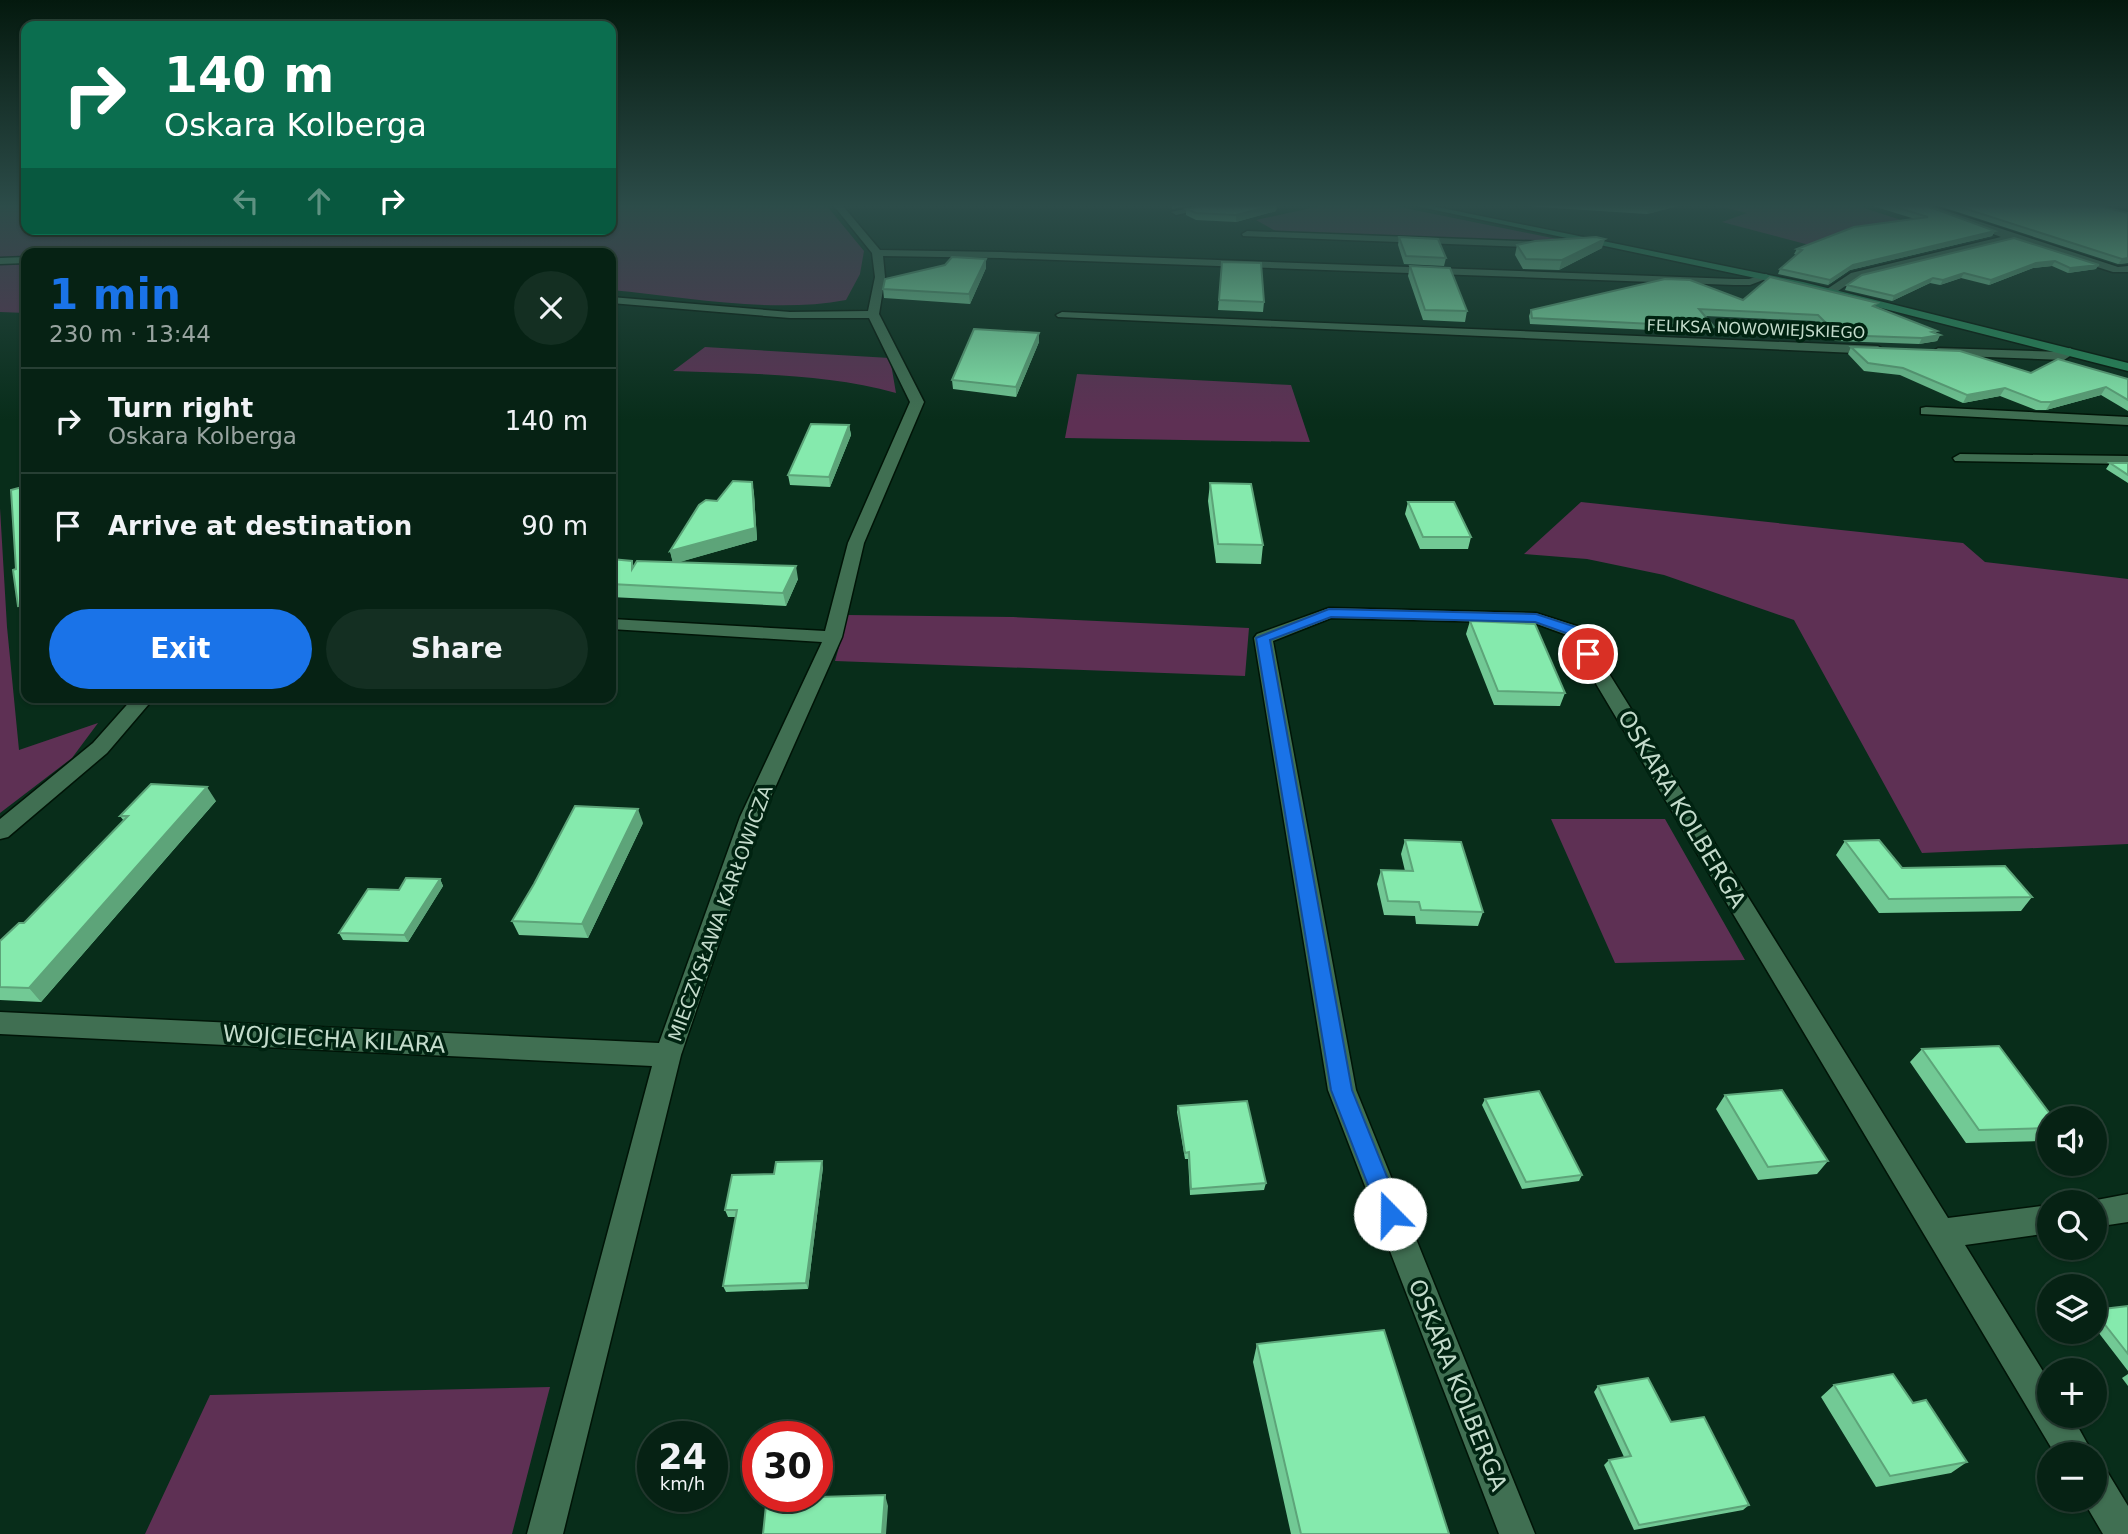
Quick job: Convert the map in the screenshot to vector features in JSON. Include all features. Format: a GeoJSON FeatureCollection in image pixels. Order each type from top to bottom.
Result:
{"type":"FeatureCollection","features":[{"type":"Feature","properties":{"kind":"main road"},"geometry":{"type":"LineString","coordinates":[[1769,278],[2128,367]]}},
{"type":"Feature","properties":{"kind":"street"},"geometry":{"type":"LineString","coordinates":[[616,300],[790,315],[873,314],[880,278]]}},
{"type":"Feature","properties":{"kind":"street"},"geometry":{"type":"LineString","coordinates":[[1616,278],[1750,282],[1764,278]]}},
{"type":"Feature","properties":{"kind":"street"},"geometry":{"type":"LineString","coordinates":[[1831,291],[1851,278]]}},
{"type":"Feature","properties":{"kind":"street","name":"MIECZYSŁAWA KARŁOWICZA"},"geometry":{"type":"LineString","coordinates":[[545,1534],[668,1055],[751,817],[833,637],[856,543],[917,402],[873,314]]}},
{"type":"Feature","properties":{"kind":"street","name":"FELIKSA NOWOWIEJSKIEGO"},"geometry":{"type":"LineString","coordinates":[[1062,315],[1892,350]]}},
{"type":"Feature","properties":{"kind":"street"},"geometry":{"type":"LineString","coordinates":[[1919,351],[2064,356],[2070,352]]}},
{"type":"Feature","properties":{"kind":"street"},"geometry":{"type":"LineString","coordinates":[[1926,411],[2128,421]]}},
{"type":"Feature","properties":{"kind":"street"},"geometry":{"type":"LineString","coordinates":[[1960,457],[2128,460]]}},
{"type":"Feature","properties":{"kind":"street","name":"OSKARA KOLBERGA"},"geometry":{"type":"LineString","coordinates":[[1517,1534],[1342,1090],[1263,638],[1329,613],[1536,618],[1574,631],[2037,1392]]}},
{"type":"Feature","properties":{"kind":"street"},"geometry":{"type":"LineString","coordinates":[[616,624],[833,637]]}},
{"type":"Feature","properties":{"kind":"street"},"geometry":{"type":"LineString","coordinates":[[0,831],[100,748],[140,703]]}},
{"type":"Feature","properties":{"kind":"street","name":"WOJCIECHA KILARA"},"geometry":{"type":"LineString","coordinates":[[0,1023],[668,1055]]}},
{"type":"Feature","properties":{"kind":"street"},"geometry":{"type":"LineString","coordinates":[[2107,1212],[2128,1209]]}},
{"type":"Feature","properties":{"kind":"street"},"geometry":{"type":"LineString","coordinates":[[1942,1234],[2037,1221]]}},
{"type":"Feature","properties":{"kind":"street"},"geometry":{"type":"LineString","coordinates":[[2107,1506],[2124,1534]]}},
{"type":"Feature","properties":{"kind":"shaded area"},"geometry":{"type":"Polygon","coordinates":[[[0,278],[21,278],[21,313],[0,312],[0,278]]]}},
{"type":"Feature","properties":{"kind":"shaded area"},"geometry":{"type":"Polygon","coordinates":[[[616,278],[858,278],[846,300],[789,305],[729,303],[616,291],[616,278]]]}},
{"type":"Feature","properties":{"kind":"shaded area"},"geometry":{"type":"Polygon","coordinates":[[[705,347],[890,358],[896,393],[813,378],[673,371],[705,347]]]}},
{"type":"Feature","properties":{"kind":"shaded area"},"geometry":{"type":"Polygon","coordinates":[[[1077,374],[1291,385],[1310,442],[1065,438],[1077,374]]]}},
{"type":"Feature","properties":{"kind":"shaded area"},"geometry":{"type":"Polygon","coordinates":[[[1581,502],[1963,543],[1985,562],[2128,579],[2128,844],[1922,853],[1794,620],[1664,575],[1587,559],[1524,554],[1581,502]]]}},
{"type":"Feature","properties":{"kind":"shaded area"},"geometry":{"type":"Polygon","coordinates":[[[0,508],[7,627],[19,750],[98,723],[72,758],[0,813],[0,508]]]}},
{"type":"Feature","properties":{"kind":"shaded area"},"geometry":{"type":"Polygon","coordinates":[[[848,615],[1013,617],[1249,628],[1245,676],[835,661],[848,615]]]}},
{"type":"Feature","properties":{"kind":"shaded area"},"geometry":{"type":"Polygon","coordinates":[[[1551,819],[1665,819],[1745,960],[1615,963],[1551,819]]]}},
{"type":"Feature","properties":{"kind":"shaded area"},"geometry":{"type":"Polygon","coordinates":[[[550,1387],[512,1534],[145,1534],[210,1395],[550,1387]]]}},
{"type":"Feature","properties":{"kind":"building"},"geometry":{"type":"Polygon","coordinates":[[[977,278],[969,294],[883,289],[885,279],[977,278]]]}},
{"type":"Feature","properties":{"kind":"building"},"geometry":{"type":"Polygon","coordinates":[[[1221,278],[1262,278],[1264,302],[1219,300],[1221,278]]]}},
{"type":"Feature","properties":{"kind":"building"},"geometry":{"type":"Polygon","coordinates":[[[1414,278],[1454,278],[1467,311],[1425,310],[1414,278]]]}},
{"type":"Feature","properties":{"kind":"building"},"geometry":{"type":"Polygon","coordinates":[[[1772,278],[1878,303],[1873,306],[1937,331],[1932,332],[1940,335],[1922,338],[1838,335],[1818,315],[1699,309],[1714,327],[1532,318],[1531,310],[1665,279],[1690,280],[1743,300],[1772,278]]]}},
{"type":"Feature","properties":{"kind":"building"},"geometry":{"type":"Polygon","coordinates":[[[1858,278],[1950,278],[1943,280],[1933,278],[1894,296],[1847,285],[1858,278]]]}},
{"type":"Feature","properties":{"kind":"building"},"geometry":{"type":"Polygon","coordinates":[[[974,329],[1039,333],[1016,387],[952,380],[974,329]]]}},
{"type":"Feature","properties":{"kind":"building"},"geometry":{"type":"Polygon","coordinates":[[[1851,347],[1960,351],[2031,373],[2058,359],[2128,379],[2128,400],[2106,387],[2051,402],[2041,402],[2005,388],[1967,395],[1903,368],[1868,363],[1851,347]]]}},
{"type":"Feature","properties":{"kind":"building"},"geometry":{"type":"Polygon","coordinates":[[[811,424],[849,425],[829,477],[788,475],[811,424]]]}},
{"type":"Feature","properties":{"kind":"building"},"geometry":{"type":"Polygon","coordinates":[[[2110,463],[2128,463],[2128,475],[2110,463]]]}},
{"type":"Feature","properties":{"kind":"building"},"geometry":{"type":"Polygon","coordinates":[[[733,481],[752,482],[755,528],[670,551],[699,505],[706,500],[717,501],[733,481]]]}},
{"type":"Feature","properties":{"kind":"building"},"geometry":{"type":"Polygon","coordinates":[[[1210,483],[1251,484],[1263,545],[1218,544],[1210,483]]]}},
{"type":"Feature","properties":{"kind":"building"},"geometry":{"type":"Polygon","coordinates":[[[21,487],[21,605],[18,606],[13,570],[16,569],[11,490],[21,487]]]}},
{"type":"Feature","properties":{"kind":"building"},"geometry":{"type":"Polygon","coordinates":[[[1408,502],[1454,502],[1471,537],[1423,537],[1408,502]]]}},
{"type":"Feature","properties":{"kind":"building"},"geometry":{"type":"Polygon","coordinates":[[[616,559],[632,561],[632,569],[637,561],[796,566],[783,593],[616,584],[616,559]]]}},
{"type":"Feature","properties":{"kind":"building"},"geometry":{"type":"Polygon","coordinates":[[[1470,621],[1535,624],[1565,693],[1498,691],[1470,621]]]}},
{"type":"Feature","properties":{"kind":"building"},"geometry":{"type":"Polygon","coordinates":[[[151,784],[207,787],[29,988],[0,987],[0,941],[19,923],[24,923],[128,816],[120,816],[151,784]]]}},
{"type":"Feature","properties":{"kind":"building"},"geometry":{"type":"Polygon","coordinates":[[[575,806],[638,809],[582,924],[512,921],[534,884],[575,806]]]}},
{"type":"Feature","properties":{"kind":"building"},"geometry":{"type":"Polygon","coordinates":[[[1405,840],[1461,842],[1483,912],[1421,910],[1419,902],[1388,901],[1381,870],[1413,871],[1405,840]]]}},
{"type":"Feature","properties":{"kind":"building"},"geometry":{"type":"Polygon","coordinates":[[[1879,840],[1902,868],[2005,866],[2032,897],[1889,899],[1845,841],[1879,840]]]}},
{"type":"Feature","properties":{"kind":"building"},"geometry":{"type":"Polygon","coordinates":[[[406,878],[440,879],[404,935],[339,933],[368,889],[399,890],[406,878]]]}},
{"type":"Feature","properties":{"kind":"building"},"geometry":{"type":"Polygon","coordinates":[[[1999,1046],[2044,1106],[2037,1106],[2037,1128],[1979,1130],[1922,1049],[1999,1046]]]}},
{"type":"Feature","properties":{"kind":"building"},"geometry":{"type":"Polygon","coordinates":[[[1782,1090],[1828,1161],[1768,1167],[1725,1095],[1782,1090]]]}},
{"type":"Feature","properties":{"kind":"building"},"geometry":{"type":"Polygon","coordinates":[[[1539,1091],[1582,1175],[1526,1182],[1485,1099],[1539,1091]]]}},
{"type":"Feature","properties":{"kind":"building"},"geometry":{"type":"Polygon","coordinates":[[[1247,1101],[1266,1183],[1191,1189],[1189,1152],[1185,1153],[1178,1106],[1247,1101]]]}},
{"type":"Feature","properties":{"kind":"building"},"geometry":{"type":"Polygon","coordinates":[[[822,1161],[806,1283],[723,1286],[737,1210],[725,1210],[732,1175],[774,1174],[776,1162],[822,1161]]]}},
{"type":"Feature","properties":{"kind":"building"},"geometry":{"type":"Polygon","coordinates":[[[2128,1306],[2128,1354],[2107,1327],[2107,1309],[2128,1306]]]}},
{"type":"Feature","properties":{"kind":"building"},"geometry":{"type":"Polygon","coordinates":[[[1384,1330],[1449,1534],[1301,1534],[1257,1344],[1384,1330]]]}},
{"type":"Feature","properties":{"kind":"building"},"geometry":{"type":"Polygon","coordinates":[[[1893,1374],[1913,1403],[1926,1400],[1967,1462],[1890,1476],[1834,1385],[1893,1374]]]}},
{"type":"Feature","properties":{"kind":"building"},"geometry":{"type":"Polygon","coordinates":[[[1648,1378],[1671,1422],[1704,1417],[1749,1505],[1639,1525],[1609,1460],[1631,1456],[1598,1386],[1648,1378]]]}},
{"type":"Feature","properties":{"kind":"building"},"geometry":{"type":"Polygon","coordinates":[[[885,1495],[882,1534],[763,1534],[765,1512],[833,1512],[833,1497],[885,1495]]]}},
{"type":"Feature","properties":{"kind":"route"},"geometry":{"type":"LineString","coordinates":[[1390,1214],[1342,1090],[1263,638],[1329,613],[1536,618],[1574,631],[1588,654]]}}]}
